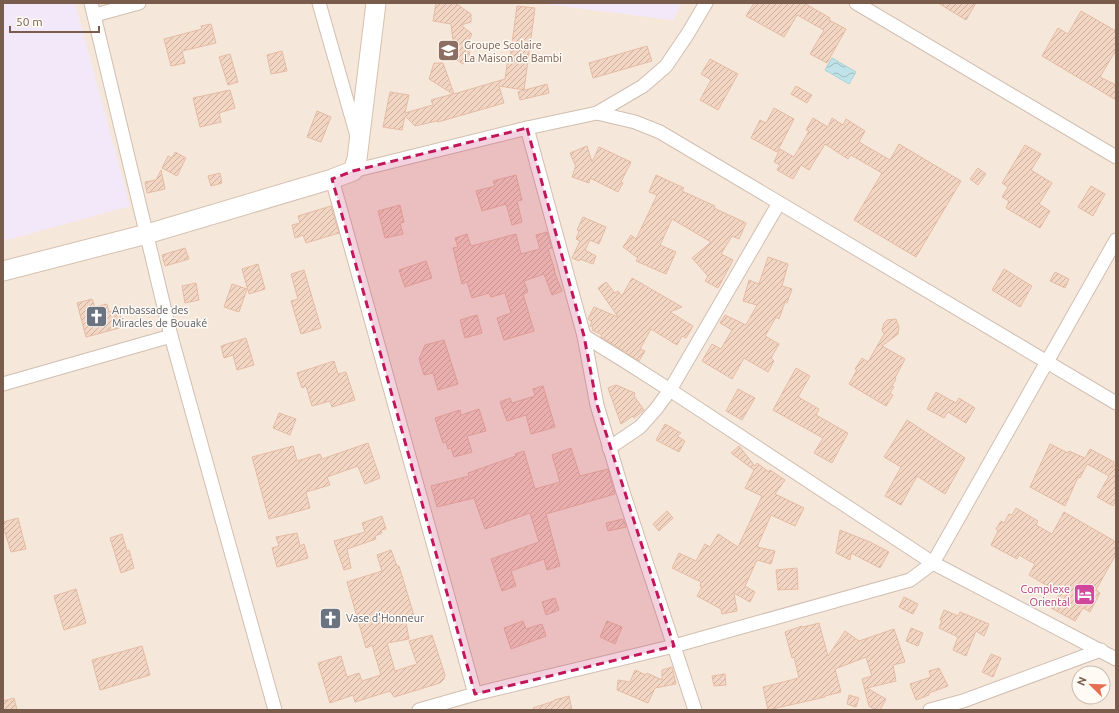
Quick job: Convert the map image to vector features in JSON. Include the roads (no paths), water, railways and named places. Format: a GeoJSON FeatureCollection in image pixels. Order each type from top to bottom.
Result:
{"type":"FeatureCollection","features":[{"type":"Feature","properties":{"kind":"street"},"geometry":{"type":"LineString","coordinates":[[139,3],[93,9],[171,336],[275,710]]}},
{"type":"Feature","properties":{"kind":"street"},"geometry":{"type":"LineString","coordinates":[[319,3],[359,142]]}},
{"type":"Feature","properties":{"kind":"street"},"geometry":{"type":"LineString","coordinates":[[353,171],[357,159],[376,3]]}},
{"type":"Feature","properties":{"kind":"street"},"geometry":{"type":"LineString","coordinates":[[3,271],[147,234],[332,179],[353,171],[526,128],[596,113],[643,86],[666,66],[706,3]]}},
{"type":"Feature","properties":{"kind":"street"},"geometry":{"type":"LineString","coordinates":[[856,3],[1116,157]]}},
{"type":"Feature","properties":{"kind":"street"},"geometry":{"type":"LineString","coordinates":[[596,113],[635,122],[660,132],[1116,403]]}},
{"type":"Feature","properties":{"kind":"street"},"geometry":{"type":"LineString","coordinates":[[526,128],[584,336],[597,405],[609,448],[695,710]]}},
{"type":"Feature","properties":{"kind":"street"},"geometry":{"type":"LineString","coordinates":[[332,179],[475,694]]}},
{"type":"Feature","properties":{"kind":"street"},"geometry":{"type":"LineString","coordinates":[[609,448],[640,427],[670,390],[779,202]]}},
{"type":"Feature","properties":{"kind":"street"},"geometry":{"type":"LineString","coordinates":[[419,710],[475,694],[674,646],[910,580],[933,563],[1116,240]]}},
{"type":"Feature","properties":{"kind":"street"},"geometry":{"type":"LineString","coordinates":[[3,384],[171,336]]}},
{"type":"Feature","properties":{"kind":"street"},"geometry":{"type":"LineString","coordinates":[[584,336],[670,390],[933,563],[1116,659]]}},
{"type":"Feature","properties":{"kind":"street"},"geometry":{"type":"LineString","coordinates":[[930,710],[964,706],[1101,650]]}},
{"type":"Feature","properties":{"kind":"water"},"geometry":{"type":"Polygon","coordinates":[[[832,58],[856,72],[849,84],[825,70],[832,58]]]}},
{"type":"Feature","properties":{"kind":"place","name":"Groupe Scolaire La Maison de Bambi"},"geometry":{"type":"Point","coordinates":[449,51]}},
{"type":"Feature","properties":{"kind":"place","name":"Ambassade des Miracles de Bouaké"},"geometry":{"type":"Point","coordinates":[97,316]}},
{"type":"Feature","properties":{"kind":"place","name":"Complexe Oriental"},"geometry":{"type":"Point","coordinates":[1085,595]}},
{"type":"Feature","properties":{"kind":"place","name":"Vase d'Honneur"},"geometry":{"type":"Point","coordinates":[330,618]}}]}
